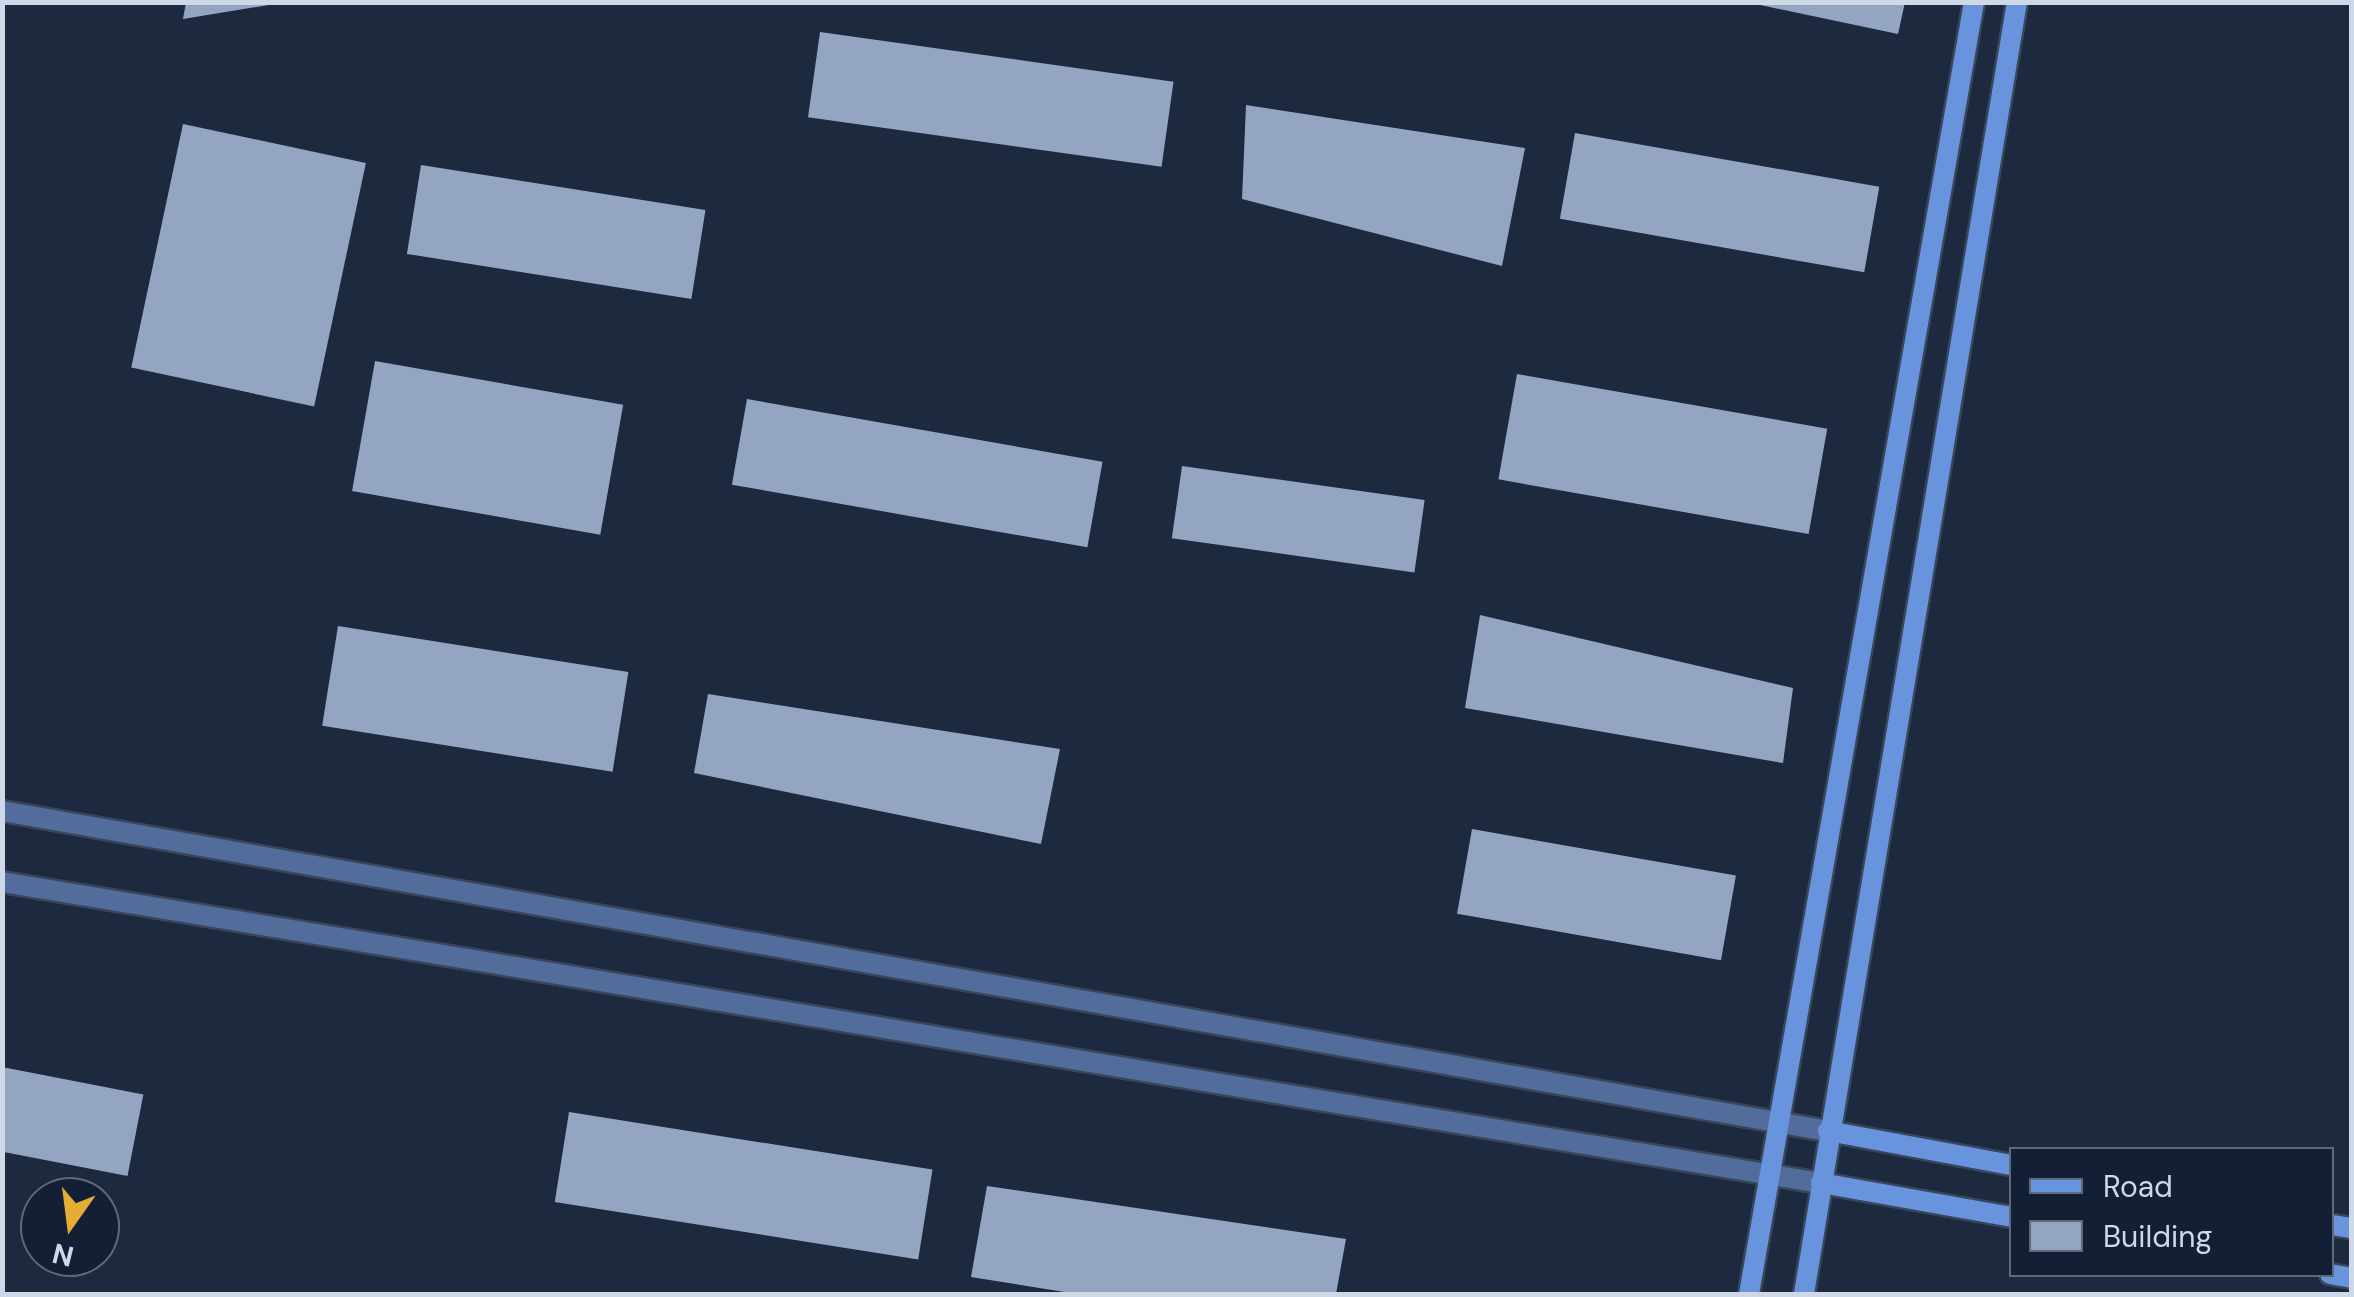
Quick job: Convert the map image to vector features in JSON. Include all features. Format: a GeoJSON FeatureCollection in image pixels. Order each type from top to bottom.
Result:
{"type":"FeatureCollection","features":[{"type":"Feature","properties":{"kind":"street"},"geometry":{"type":"LineString","coordinates":[[1749,1294],[1774,1123],[1974,2]]}},
{"type":"Feature","properties":{"kind":"street"},"geometry":{"type":"LineString","coordinates":[[1804,1294],[2017,2]]}},
{"type":"Feature","properties":{"kind":"street"},"geometry":{"type":"LineString","coordinates":[[2,812],[2009,1164]]}},
{"type":"Feature","properties":{"kind":"street"},"geometry":{"type":"LineString","coordinates":[[2,882],[2009,1217]]}},
{"type":"Feature","properties":{"kind":"building"},"geometry":{"type":"Polygon","coordinates":[[[186,2],[269,2],[269,5],[183,19],[186,2]]]}},
{"type":"Feature","properties":{"kind":"building"},"geometry":{"type":"Polygon","coordinates":[[[1746,2],[1905,2],[1898,34],[1746,2]]]}},
{"type":"Feature","properties":{"kind":"building"},"geometry":{"type":"Polygon","coordinates":[[[820,32],[1174,82],[1162,167],[808,117],[820,32]]]}},
{"type":"Feature","properties":{"kind":"building"},"geometry":{"type":"Polygon","coordinates":[[[1246,105],[1525,148],[1502,266],[1242,199],[1246,105]]]}},
{"type":"Feature","properties":{"kind":"building"},"geometry":{"type":"Polygon","coordinates":[[[183,124],[366,163],[314,406],[131,368],[183,124]]]}},
{"type":"Feature","properties":{"kind":"building"},"geometry":{"type":"Polygon","coordinates":[[[1575,133],[1879,187],[1864,272],[1560,219],[1575,133]]]}},
{"type":"Feature","properties":{"kind":"building"},"geometry":{"type":"Polygon","coordinates":[[[421,165],[705,210],[691,299],[407,254],[421,165]]]}},
{"type":"Feature","properties":{"kind":"building"},"geometry":{"type":"Polygon","coordinates":[[[375,361],[623,405],[600,535],[352,491],[375,361]]]}},
{"type":"Feature","properties":{"kind":"building"},"geometry":{"type":"Polygon","coordinates":[[[1517,374],[1827,429],[1809,534],[1498,479],[1517,374]]]}},
{"type":"Feature","properties":{"kind":"building"},"geometry":{"type":"Polygon","coordinates":[[[747,399],[1103,462],[1087,547],[732,485],[747,399]]]}},
{"type":"Feature","properties":{"kind":"building"},"geometry":{"type":"Polygon","coordinates":[[[1182,466],[1425,500],[1414,572],[1172,538],[1182,466]]]}},
{"type":"Feature","properties":{"kind":"building"},"geometry":{"type":"Polygon","coordinates":[[[1480,615],[1793,688],[1783,763],[1465,708],[1480,615]]]}},
{"type":"Feature","properties":{"kind":"building"},"geometry":{"type":"Polygon","coordinates":[[[338,626],[628,672],[613,772],[322,726],[338,626]]]}},
{"type":"Feature","properties":{"kind":"building"},"geometry":{"type":"Polygon","coordinates":[[[708,694],[1060,749],[1041,844],[694,773],[708,694]]]}},
{"type":"Feature","properties":{"kind":"building"},"geometry":{"type":"Polygon","coordinates":[[[1472,829],[1736,876],[1721,960],[1457,914],[1472,829]]]}},
{"type":"Feature","properties":{"kind":"building"},"geometry":{"type":"Polygon","coordinates":[[[2,1067],[143,1094],[128,1176],[2,1152],[2,1067]]]}},
{"type":"Feature","properties":{"kind":"building"},"geometry":{"type":"Polygon","coordinates":[[[569,1112],[932,1170],[918,1259],[555,1202],[569,1112]]]}},
{"type":"Feature","properties":{"kind":"building"},"geometry":{"type":"Polygon","coordinates":[[[987,1186],[1346,1239],[1336,1294],[1077,1294],[971,1277],[987,1186]]]}}]}
